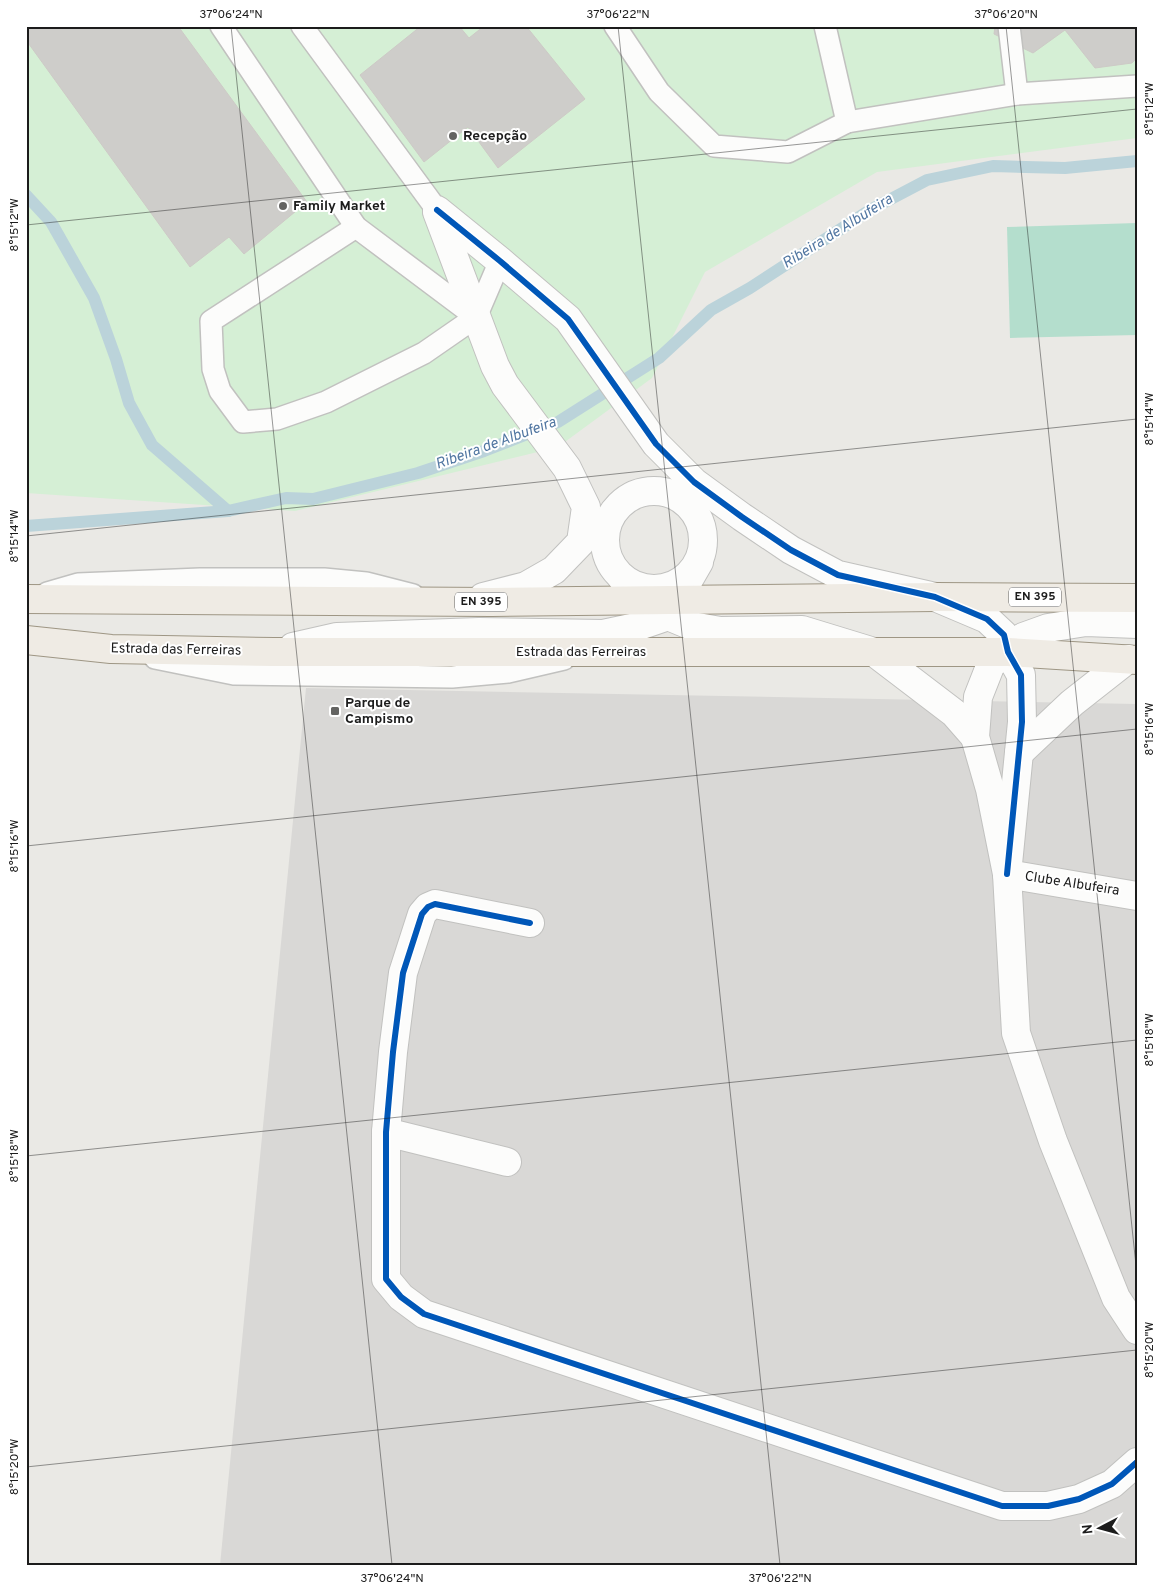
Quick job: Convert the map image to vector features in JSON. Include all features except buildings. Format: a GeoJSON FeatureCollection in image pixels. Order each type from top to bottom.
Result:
{"type":"FeatureCollection","features":[{"type":"Feature","properties":{"kind":"main road","name":"EN 395"},"geometry":{"type":"LineString","coordinates":[[26,599],[452,602],[642,601],[672,608],[936,597],[1137,598]]}},
{"type":"Feature","properties":{"kind":"main road","name":"Estrada das Ferreiras"},"geometry":{"type":"LineString","coordinates":[[26,640],[111,649],[274,652],[1008,652],[1132,659]]}},
{"type":"Feature","properties":{"kind":"street"},"geometry":{"type":"LineString","coordinates":[[437,210],[568,319],[656,444],[694,482],[742,518],[791,550],[838,575],[936,597],[987,619],[1004,635],[1008,652],[1021,675],[1022,722],[1007,874]]}},
{"type":"Feature","properties":{"kind":"street"},"geometry":{"type":"LineString","coordinates":[[437,210],[476,317],[505,386],[567,468],[586,506],[604,533]]}},
{"type":"Feature","properties":{"kind":"street"},"geometry":{"type":"LineString","coordinates":[[642,601],[610,564],[606,550],[604,533],[607,523],[616,508],[626,498],[652,490],[668,492],[742,518]]}},
{"type":"Feature","properties":{"kind":"street"},"geometry":{"type":"LineString","coordinates":[[274,652],[337,637],[479,632],[603,634],[636,628],[672,608],[699,562],[703,545],[702,531],[697,514],[690,506],[668,492]]}},
{"type":"Feature","properties":{"kind":"street"},"geometry":{"type":"LineString","coordinates":[[452,602],[526,586],[554,570],[581,542],[586,506]]}},
{"type":"Feature","properties":{"kind":"street"},"geometry":{"type":"LineString","coordinates":[[622,578],[632,584],[656,590],[678,583],[692,572],[699,562]]}},
{"type":"Feature","properties":{"kind":"street"},"geometry":{"type":"LineString","coordinates":[[672,608],[692,626],[720,631],[802,630],[874,652],[954,712],[975,736]]}},
{"type":"Feature","properties":{"kind":"street"},"geometry":{"type":"LineString","coordinates":[[1137,624],[1086,622],[1048,628],[1023,637],[1008,652],[991,664],[978,697],[975,736],[990,789],[1007,874],[1016,1033],[1053,1141],[1116,1298],[1137,1330]]}},
{"type":"Feature","properties":{"kind":"street"},"geometry":{"type":"LineString","coordinates":[[26,648],[72,645]]}},
{"type":"Feature","properties":{"kind":"street"},"geometry":{"type":"LineString","coordinates":[[1019,753],[1072,703],[1132,659]]}},
{"type":"Feature","properties":{"kind":"street","name":"Clube Albufeira"},"geometry":{"type":"LineString","coordinates":[[1007,874],[1137,896]]}},
{"type":"Feature","properties":{"kind":"street"},"geometry":{"type":"LineString","coordinates":[[530,923],[435,904],[428,907],[422,914],[403,973],[393,1052],[386,1132],[386,1279],[401,1297],[424,1314],[1002,1506],[1048,1506],[1079,1499],[1112,1484],[1137,1462]]}},
{"type":"Feature","properties":{"kind":"street"},"geometry":{"type":"LineString","coordinates":[[386,1132],[507,1162]]}},
{"type":"Feature","properties":{"kind":"lane"},"geometry":{"type":"LineString","coordinates":[[221,26],[356,227],[476,317]]}},
{"type":"Feature","properties":{"kind":"lane"},"geometry":{"type":"LineString","coordinates":[[302,26],[437,210]]}},
{"type":"Feature","properties":{"kind":"lane"},"geometry":{"type":"LineString","coordinates":[[615,26],[659,92],[714,146],[788,152],[846,122],[1016,94],[1137,86]]}},
{"type":"Feature","properties":{"kind":"lane"},"geometry":{"type":"LineString","coordinates":[[825,26],[846,122]]}},
{"type":"Feature","properties":{"kind":"lane"},"geometry":{"type":"LineString","coordinates":[[1009,26],[1016,94]]}},
{"type":"Feature","properties":{"kind":"lane"},"geometry":{"type":"LineString","coordinates":[[356,227],[211,321],[213,369],[220,391],[243,422],[276,419],[326,402],[424,352],[476,317],[500,261]]}},
{"type":"Feature","properties":{"kind":"lane"},"geometry":{"type":"LineString","coordinates":[[111,649],[234,674],[452,677],[508,672],[596,652]]}},
{"type":"Feature","properties":{"kind":"shaded area"},"geometry":{"type":"Polygon","coordinates":[[[306,688],[1137,704],[1137,1565],[220,1565],[306,688]]]}},
{"type":"Feature","properties":{"kind":"green space"},"geometry":{"type":"Polygon","coordinates":[[[26,26],[1137,26],[1137,138],[877,172],[705,272],[652,378],[558,447],[295,511],[26,493],[26,26]]]}},
{"type":"Feature","properties":{"kind":"green space"},"geometry":{"type":"Polygon","coordinates":[[[1137,223],[1137,335],[1010,338],[1007,227],[1137,223]]]}},
{"type":"Feature","properties":{"kind":"waterway","name":"Ribeira de Albufeira"},"geometry":{"type":"LineString","coordinates":[[26,195],[51,222],[94,298],[116,359],[129,403],[152,445],[228,511],[286,498],[313,499],[418,473],[484,451],[558,422],[659,358],[711,310],[750,288],[870,210],[927,180],[993,166],[1065,168],[1137,161]]}},
{"type":"Feature","properties":{"kind":"waterway"},"geometry":{"type":"LineString","coordinates":[[26,526],[228,511]]}},
{"type":"Feature","properties":{"kind":"cycle path"},"geometry":{"type":"LineString","coordinates":[[437,210],[568,319],[656,444],[694,482],[791,550],[838,575],[935,597],[987,619],[1004,635],[1008,652],[1021,675],[1022,722],[1007,874]]}},
{"type":"Feature","properties":{"kind":"cycle path"},"geometry":{"type":"LineString","coordinates":[[530,923],[435,904],[428,907],[422,914],[403,973],[393,1052],[386,1132],[386,1279],[401,1297],[424,1314],[1002,1506],[1048,1506],[1079,1499],[1112,1484],[1137,1462]]}},
{"type":"Feature","properties":{"kind":"place","name":"Recepção"},"geometry":{"type":"Point","coordinates":[453,136]}},
{"type":"Feature","properties":{"kind":"place","name":"Family Market"},"geometry":{"type":"Point","coordinates":[283,206]}},
{"type":"Feature","properties":{"kind":"place","name":"Parque de Campismo"},"geometry":{"type":"Point","coordinates":[335,711]}}]}
